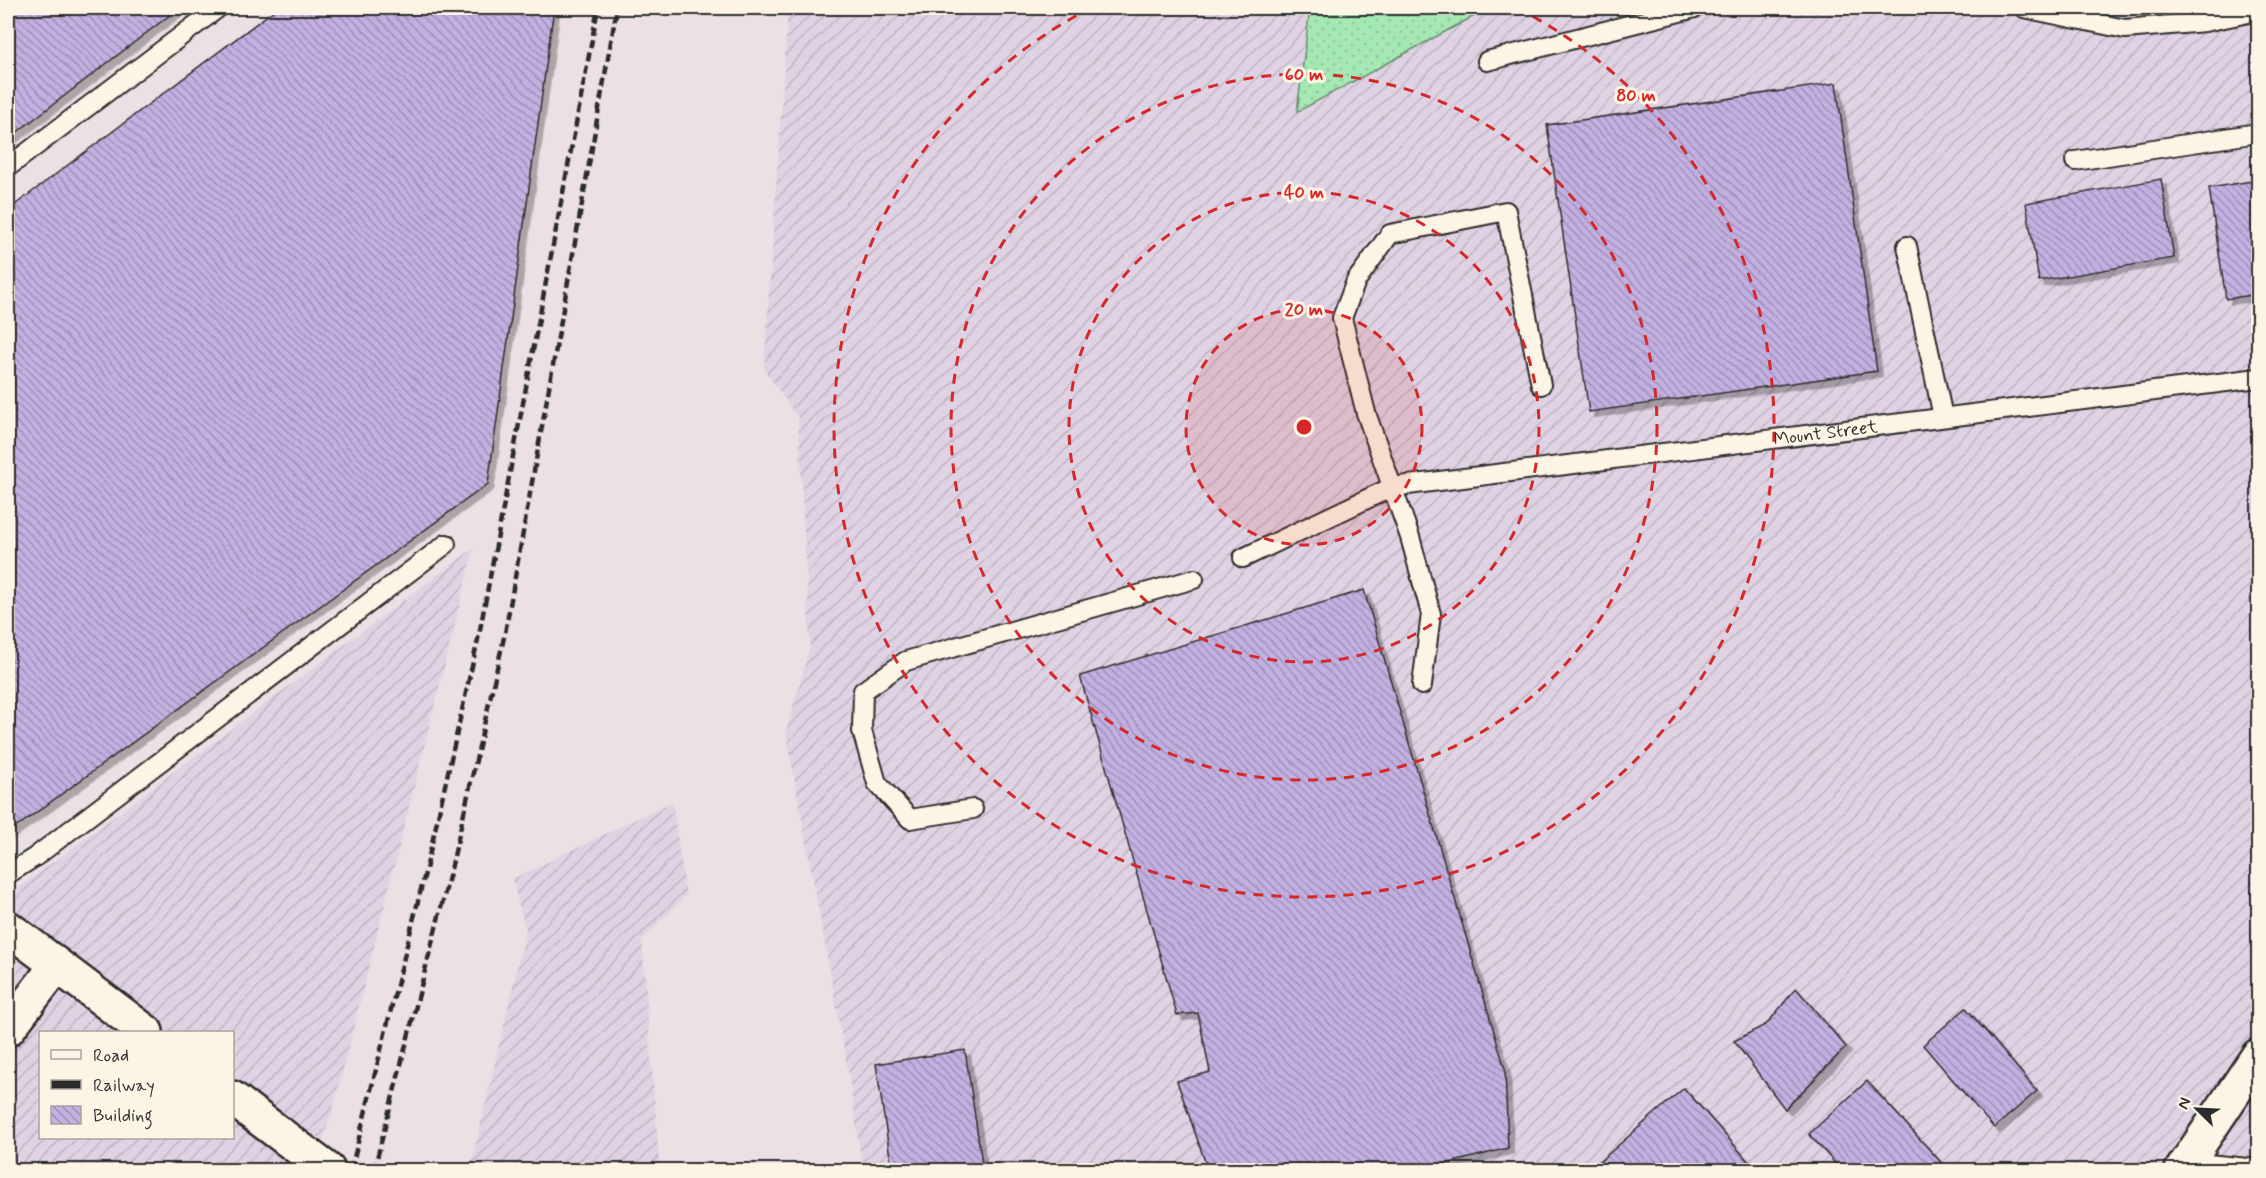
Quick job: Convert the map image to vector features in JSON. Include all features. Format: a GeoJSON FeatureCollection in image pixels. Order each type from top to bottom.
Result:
{"type":"FeatureCollection","features":[{"type":"Feature","properties":{"kind":"street"},"geometry":{"type":"LineString","coordinates":[[8,928],[145,1031]]}},
{"type":"Feature","properties":{"kind":"street"},"geometry":{"type":"LineString","coordinates":[[8,1029],[57,965]]}},
{"type":"Feature","properties":{"kind":"street"},"geometry":{"type":"LineString","coordinates":[[2185,1166],[2259,1056]]}},
{"type":"Feature","properties":{"kind":"street"},"geometry":{"type":"LineString","coordinates":[[234,1100],[328,1170]]}},
{"type":"Feature","properties":{"kind":"lane"},"geometry":{"type":"LineString","coordinates":[[8,167],[218,8]]}},
{"type":"Feature","properties":{"kind":"lane"},"geometry":{"type":"LineString","coordinates":[[1487,61],[1695,8]]}},
{"type":"Feature","properties":{"kind":"lane"},"geometry":{"type":"LineString","coordinates":[[2024,8],[2125,29],[2205,22],[2259,11]]}},
{"type":"Feature","properties":{"kind":"lane"},"geometry":{"type":"LineString","coordinates":[[2074,161],[2259,133]]}},
{"type":"Feature","properties":{"kind":"lane"},"geometry":{"type":"LineString","coordinates":[[1422,685],[1431,614],[1410,537],[1366,413],[1342,318],[1356,281],[1390,234],[1506,211],[1541,385]]}},
{"type":"Feature","properties":{"kind":"lane"},"geometry":{"type":"LineString","coordinates":[[1907,246],[1943,417]]}},
{"type":"Feature","properties":{"kind":"lane","name":"Mount Street"},"geometry":{"type":"LineString","coordinates":[[1243,558],[1392,487],[2259,378]]}},
{"type":"Feature","properties":{"kind":"lane"},"geometry":{"type":"LineString","coordinates":[[8,874],[36,857],[446,544]]}},
{"type":"Feature","properties":{"kind":"lane"},"geometry":{"type":"LineString","coordinates":[[973,809],[910,819],[877,783],[862,731],[863,691],[906,662],[1194,579]]}},
{"type":"Feature","properties":{"kind":"lane"},"geometry":{"type":"LineString","coordinates":[[2185,1166],[2259,1169]]}},
{"type":"Feature","properties":{"kind":"shaded area"},"geometry":{"type":"Polygon","coordinates":[[[788,8],[2258,8],[2258,1170],[863,1170],[849,1077],[786,732],[810,646],[798,418],[764,369],[788,8]]]}},
{"type":"Feature","properties":{"kind":"shaded area"},"geometry":{"type":"Polygon","coordinates":[[[474,548],[335,1102],[313,1170],[8,1170],[8,894],[474,548]]]}},
{"type":"Feature","properties":{"kind":"shaded area"},"geometry":{"type":"Polygon","coordinates":[[[672,802],[686,895],[642,940],[660,1170],[470,1170],[526,930],[512,879],[672,802]]]}},
{"type":"Feature","properties":{"kind":"green space"},"geometry":{"type":"Polygon","coordinates":[[[1310,8],[1489,8],[1297,112],[1310,8]]]}},
{"type":"Feature","properties":{"kind":"building"},"geometry":{"type":"Polygon","coordinates":[[[8,8],[179,8],[8,139],[8,8]]]}},
{"type":"Feature","properties":{"kind":"building"},"geometry":{"type":"Polygon","coordinates":[[[277,8],[554,8],[488,484],[8,833],[8,210],[277,8]]]}},
{"type":"Feature","properties":{"kind":"building"},"geometry":{"type":"Polygon","coordinates":[[[1836,83],[1877,371],[1589,412],[1547,125],[1836,83]]]}},
{"type":"Feature","properties":{"kind":"building"},"geometry":{"type":"Polygon","coordinates":[[[2161,179],[2174,258],[2039,281],[2026,203],[2161,179]]]}},
{"type":"Feature","properties":{"kind":"building"},"geometry":{"type":"Polygon","coordinates":[[[2258,180],[2258,294],[2226,299],[2209,188],[2258,180]]]}},
{"type":"Feature","properties":{"kind":"building"},"geometry":{"type":"Polygon","coordinates":[[[1364,590],[1505,1069],[1508,1148],[1423,1170],[1208,1170],[1177,1081],[1210,1072],[1198,1013],[1177,1015],[1080,676],[1364,590]]]}},
{"type":"Feature","properties":{"kind":"building"},"geometry":{"type":"Polygon","coordinates":[[[1796,988],[1846,1047],[1785,1109],[1734,1041],[1767,1024],[1796,988]]]}},
{"type":"Feature","properties":{"kind":"building"},"geometry":{"type":"Polygon","coordinates":[[[1966,1008],[2037,1091],[1994,1128],[1923,1045],[1966,1008]]]}},
{"type":"Feature","properties":{"kind":"building"},"geometry":{"type":"Polygon","coordinates":[[[965,1050],[983,1170],[892,1170],[876,1064],[965,1050]]]}},
{"type":"Feature","properties":{"kind":"building"},"geometry":{"type":"Polygon","coordinates":[[[1867,1081],[1948,1170],[1841,1170],[1809,1134],[1867,1081]]]}},
{"type":"Feature","properties":{"kind":"building"},"geometry":{"type":"Polygon","coordinates":[[[1684,1088],[1756,1170],[1590,1170],[1684,1088]]]}},
{"type":"Feature","properties":{"kind":"railway"},"geometry":{"type":"LineString","coordinates":[[351,1170],[427,865],[479,635],[598,8]]}},
{"type":"Feature","properties":{"kind":"railway"},"geometry":{"type":"LineString","coordinates":[[374,1170],[452,865],[505,633],[617,8]]}}]}
